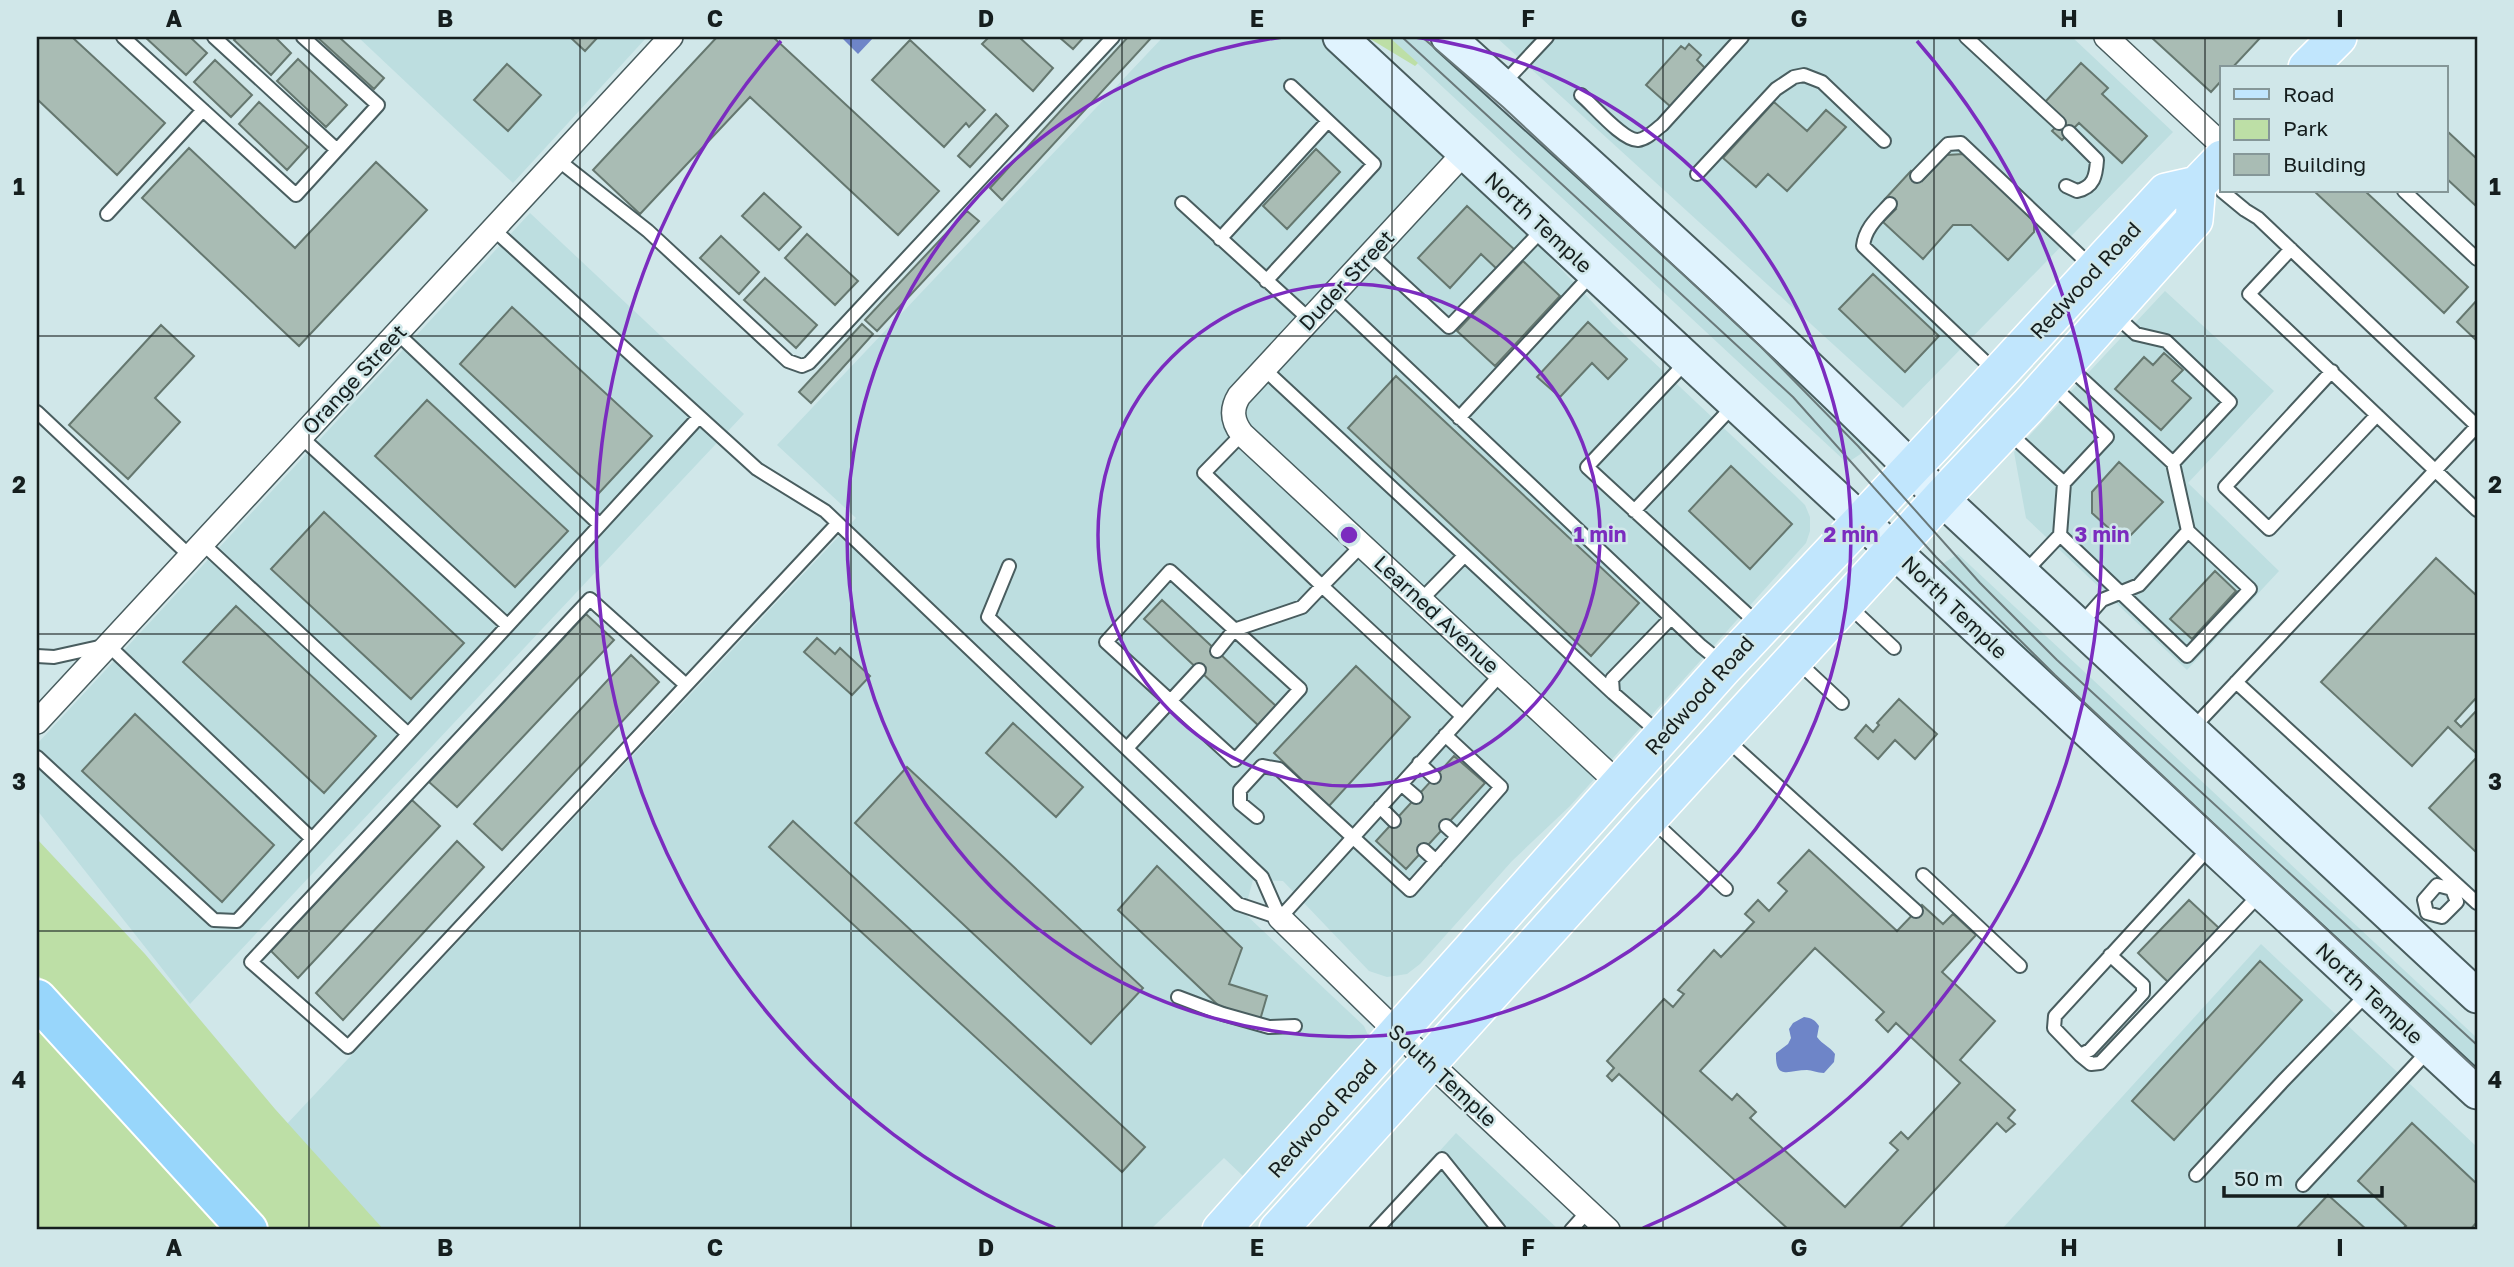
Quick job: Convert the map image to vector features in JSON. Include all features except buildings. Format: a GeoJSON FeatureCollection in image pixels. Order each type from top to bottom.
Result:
{"type":"FeatureCollection","features":[{"type":"Feature","properties":{"kind":"highway"},"geometry":{"type":"LineString","coordinates":[[37,999],[248,1230]]}},
{"type":"Feature","properties":{"kind":"main road","name":"North Temple"},"geometry":{"type":"LineString","coordinates":[[1340,37],[2477,1092]]}},
{"type":"Feature","properties":{"kind":"main road"},"geometry":{"type":"LineString","coordinates":[[1448,37],[1699,265],[1941,498],[2190,731],[2418,923],[2477,996]]}},
{"type":"Feature","properties":{"kind":"main road"},"geometry":{"type":"LineString","coordinates":[[2309,66],[2338,37]]}},
{"type":"Feature","properties":{"kind":"main road","name":"Redwood Road"},"geometry":{"type":"LineString","coordinates":[[1221,1230],[1761,626],[1912,468],[2166,192],[2215,174]]}},
{"type":"Feature","properties":{"kind":"main road","name":"Redwood Road"},"geometry":{"type":"LineString","coordinates":[[1278,1230],[1723,736],[2113,312],[2194,220],[2215,174]]}},
{"type":"Feature","properties":{"kind":"street","name":"Orange Street"},"geometry":{"type":"LineString","coordinates":[[37,722],[671,37]]}},
{"type":"Feature","properties":{"kind":"street"},"geometry":{"type":"LineString","coordinates":[[2106,37],[2215,174]]}},
{"type":"Feature","properties":{"kind":"street","name":"Duder Street"},"geometry":{"type":"LineString","coordinates":[[1233,410],[1239,396],[1263,368],[1464,153]]}},
{"type":"Feature","properties":{"kind":"street","name":"Learned Avenue"},"geometry":{"type":"LineString","coordinates":[[1233,410],[1237,427],[1242,434],[1619,784]]}},
{"type":"Feature","properties":{"kind":"street","name":"South Temple"},"geometry":{"type":"LineString","coordinates":[[1280,918],[1608,1230]]}},
{"type":"Feature","properties":{"kind":"lane"},"geometry":{"type":"LineString","coordinates":[[123,37],[296,195],[378,105],[303,37]]}},
{"type":"Feature","properties":{"kind":"lane"},"geometry":{"type":"LineString","coordinates":[[214,37],[337,150]]}},
{"type":"Feature","properties":{"kind":"lane"},"geometry":{"type":"LineString","coordinates":[[558,160],[648,230],[788,361],[802,366],[809,363],[1113,37]]}},
{"type":"Feature","properties":{"kind":"lane"},"geometry":{"type":"LineString","coordinates":[[1501,86],[1548,37]]}},
{"type":"Feature","properties":{"kind":"lane"},"geometry":{"type":"LineString","coordinates":[[1581,94],[1625,137],[1636,140],[1647,137],[1662,125],[1742,37]]}},
{"type":"Feature","properties":{"kind":"lane"},"geometry":{"type":"LineString","coordinates":[[1965,37],[2059,123]]}},
{"type":"Feature","properties":{"kind":"lane"},"geometry":{"type":"LineString","coordinates":[[1697,174],[1776,89],[1794,77],[1804,75],[1822,82],[1884,141]]}},
{"type":"Feature","properties":{"kind":"lane"},"geometry":{"type":"LineString","coordinates":[[1266,281],[1374,164],[1291,86]]}},
{"type":"Feature","properties":{"kind":"lane"},"geometry":{"type":"LineString","coordinates":[[107,214],[203,110]]}},
{"type":"Feature","properties":{"kind":"lane"},"geometry":{"type":"LineString","coordinates":[[1220,239],[1328,121]]}},
{"type":"Feature","properties":{"kind":"lane"},"geometry":{"type":"LineString","coordinates":[[2066,186],[2077,191],[2087,188],[2096,177],[2097,160],[2070,132]]}},
{"type":"Feature","properties":{"kind":"lane"},"geometry":{"type":"LineString","coordinates":[[1917,176],[1948,144],[1961,143],[2095,270]]}},
{"type":"Feature","properties":{"kind":"lane"},"geometry":{"type":"LineString","coordinates":[[2190,731],[2477,426],[2291,248],[2258,218],[2245,211],[2230,192]]}},
{"type":"Feature","properties":{"kind":"lane"},"geometry":{"type":"LineString","coordinates":[[2405,192],[2477,258]]}},
{"type":"Feature","properties":{"kind":"lane"},"geometry":{"type":"LineString","coordinates":[[1182,204],[1309,319]]}},
{"type":"Feature","properties":{"kind":"lane"},"geometry":{"type":"LineString","coordinates":[[1890,204],[1864,235],[1863,246],[1998,374]]}},
{"type":"Feature","properties":{"kind":"lane"},"geometry":{"type":"LineString","coordinates":[[1370,254],[1449,327],[1545,227]]}},
{"type":"Feature","properties":{"kind":"lane"},"geometry":{"type":"LineString","coordinates":[[493,229],[757,469],[825,511],[1238,904],[1280,918]]}},
{"type":"Feature","properties":{"kind":"lane"},"geometry":{"type":"LineString","coordinates":[[2291,248],[2249,294],[2477,510]]}},
{"type":"Feature","properties":{"kind":"lane"},"geometry":{"type":"LineString","coordinates":[[1459,418],[1593,272]]}},
{"type":"Feature","properties":{"kind":"lane"},"geometry":{"type":"LineString","coordinates":[[1331,296],[1725,666]]}},
{"type":"Feature","properties":{"kind":"lane"},"geometry":{"type":"LineString","coordinates":[[2113,312],[2136,334],[2166,341],[2230,402],[2173,463]]}},
{"type":"Feature","properties":{"kind":"lane"},"geometry":{"type":"LineString","coordinates":[[397,333],[600,525]]}},
{"type":"Feature","properties":{"kind":"lane"},"geometry":{"type":"LineString","coordinates":[[1688,359],[1587,467],[1761,626]]}},
{"type":"Feature","properties":{"kind":"lane"},"geometry":{"type":"LineString","coordinates":[[1263,368],[1662,736]]}},
{"type":"Feature","properties":{"kind":"lane"},"geometry":{"type":"LineString","coordinates":[[2332,372],[2225,487],[2269,529],[2377,415]]}},
{"type":"Feature","properties":{"kind":"lane"},"geometry":{"type":"LineString","coordinates":[[2058,373],[2173,463],[2189,531],[2250,589],[2187,656],[2060,535]]}},
{"type":"Feature","properties":{"kind":"lane"},"geometry":{"type":"LineString","coordinates":[[2024,574],[2060,535],[2064,483],[2107,437],[2058,373]]}},
{"type":"Feature","properties":{"kind":"lane"},"geometry":{"type":"LineString","coordinates":[[1634,511],[1735,403]]}},
{"type":"Feature","properties":{"kind":"lane"},"geometry":{"type":"LineString","coordinates":[[37,412],[408,734]]}},
{"type":"Feature","properties":{"kind":"lane"},"geometry":{"type":"LineString","coordinates":[[37,757],[214,920],[237,921],[699,417]]}},
{"type":"Feature","properties":{"kind":"lane"},"geometry":{"type":"LineString","coordinates":[[2006,430],[2064,483]]}},
{"type":"Feature","properties":{"kind":"lane"},"geometry":{"type":"LineString","coordinates":[[1242,434],[1204,474],[1462,716]]}},
{"type":"Feature","properties":{"kind":"lane"},"geometry":{"type":"LineString","coordinates":[[301,437],[508,625]]}},
{"type":"Feature","properties":{"kind":"lane"},"geometry":{"type":"LineString","coordinates":[[686,685],[590,599],[251,962],[348,1047],[837,524]]}},
{"type":"Feature","properties":{"kind":"lane"},"geometry":{"type":"LineString","coordinates":[[2078,626],[2102,600],[2139,585],[2189,531]]}},
{"type":"Feature","properties":{"kind":"lane"},"geometry":{"type":"LineString","coordinates":[[1217,651],[1234,630],[1302,607],[1362,545]]}},
{"type":"Feature","properties":{"kind":"lane"},"geometry":{"type":"LineString","coordinates":[[1421,600],[1464,556]]}},
{"type":"Feature","properties":{"kind":"lane"},"geometry":{"type":"LineString","coordinates":[[1009,566],[988,617],[1262,877],[1280,918]]}},
{"type":"Feature","properties":{"kind":"lane"},"geometry":{"type":"LineString","coordinates":[[1170,571],[1300,690],[1235,760],[1170,701],[1106,642],[1170,571]]}},
{"type":"Feature","properties":{"kind":"lane"},"geometry":{"type":"LineString","coordinates":[[1845,603],[1894,648]]}},
{"type":"Feature","properties":{"kind":"lane"},"geometry":{"type":"LineString","coordinates":[[1613,693],[1612,679],[1671,618]]}},
{"type":"Feature","properties":{"kind":"lane"},"geometry":{"type":"LineString","coordinates":[[37,656],[54,657],[108,645],[312,839]]}},
{"type":"Feature","properties":{"kind":"lane"},"geometry":{"type":"LineString","coordinates":[[1794,659],[1842,703]]}},
{"type":"Feature","properties":{"kind":"lane"},"geometry":{"type":"LineString","coordinates":[[1127,748],[1199,670]]}},
{"type":"Feature","properties":{"kind":"lane"},"geometry":{"type":"LineString","coordinates":[[1280,918],[1501,674]]}},
{"type":"Feature","properties":{"kind":"lane"},"geometry":{"type":"LineString","coordinates":[[2236,682],[2454,886],[2477,903]]}},
{"type":"Feature","properties":{"kind":"lane"},"geometry":{"type":"LineString","coordinates":[[1257,817],[1240,803],[1240,790],[1262,765],[1279,769],[1410,890],[1501,787],[1445,735]]}},
{"type":"Feature","properties":{"kind":"lane"},"geometry":{"type":"LineString","coordinates":[[1723,736],[1916,911]]}},
{"type":"Feature","properties":{"kind":"lane"},"geometry":{"type":"LineString","coordinates":[[1419,763],[1434,777]]}},
{"type":"Feature","properties":{"kind":"lane"},"geometry":{"type":"LineString","coordinates":[[1401,784],[1416,797]]}},
{"type":"Feature","properties":{"kind":"lane"},"geometry":{"type":"LineString","coordinates":[[1465,805],[1476,815]]}},
{"type":"Feature","properties":{"kind":"lane"},"geometry":{"type":"LineString","coordinates":[[1380,807],[1394,821]]}},
{"type":"Feature","properties":{"kind":"lane"},"geometry":{"type":"LineString","coordinates":[[1649,818],[1726,889]]}},
{"type":"Feature","properties":{"kind":"lane"},"geometry":{"type":"LineString","coordinates":[[1446,826],[1457,836]]}},
{"type":"Feature","properties":{"kind":"lane"},"geometry":{"type":"LineString","coordinates":[[2212,846],[2055,1016],[2054,1028],[2080,1055],[2091,1064],[2100,1063],[2262,892]]}},
{"type":"Feature","properties":{"kind":"lane"},"geometry":{"type":"LineString","coordinates":[[1424,850],[1436,861]]}},
{"type":"Feature","properties":{"kind":"lane"},"geometry":{"type":"LineString","coordinates":[[1923,875],[2020,965]]}},
{"type":"Feature","properties":{"kind":"lane"},"geometry":{"type":"LineString","coordinates":[[2437,885],[2454,886],[2456,902],[2442,917],[2418,923],[2424,900],[2437,885]]}},
{"type":"Feature","properties":{"kind":"lane"},"geometry":{"type":"LineString","coordinates":[[2080,1055],[2090,1050],[2143,993],[2143,985],[2110,955]]}},
{"type":"Feature","properties":{"kind":"lane"},"geometry":{"type":"LineString","coordinates":[[2196,1175],[2370,992]]}},
{"type":"Feature","properties":{"kind":"lane"},"geometry":{"type":"LineString","coordinates":[[1178,997],[1269,1027],[1295,1026]]}},
{"type":"Feature","properties":{"kind":"lane"},"geometry":{"type":"LineString","coordinates":[[2303,1185],[2430,1048]]}},
{"type":"Feature","properties":{"kind":"lane"},"geometry":{"type":"LineString","coordinates":[[1376,1230],[1442,1159],[1499,1230]]}},
{"type":"Feature","properties":{"kind":"lane"},"geometry":{"type":"LineString","coordinates":[[1571,1230],[1588,1211]]}},
{"type":"Feature","properties":{"kind":"shaded area"},"geometry":{"type":"Polygon","coordinates":[[[358,37],[647,37],[513,183],[358,37]]]}},
{"type":"Feature","properties":{"kind":"shaded area"},"geometry":{"type":"Polygon","coordinates":[[[1163,37],[1320,37],[1495,199],[1613,324],[1805,505],[1810,517],[1810,531],[1806,543],[1570,806],[1512,861],[1420,964],[1407,974],[1387,977],[1369,971],[1283,881],[1253,880],[1244,913],[1364,1026],[1368,1035],[1367,1041],[1243,1176],[1224,1158],[1150,1230],[373,1230],[285,1126],[856,518],[777,445],[1163,37]]]}},
{"type":"Feature","properties":{"kind":"shaded area"},"geometry":{"type":"Polygon","coordinates":[[[1389,37],[1433,37],[1572,164],[1868,449],[1847,463],[1389,37]]]}},
{"type":"Feature","properties":{"kind":"shaded area"},"geometry":{"type":"Polygon","coordinates":[[[1496,37],[2072,37],[2173,132],[1903,408],[1496,37]]]}},
{"type":"Feature","properties":{"kind":"shaded area"},"geometry":{"type":"Polygon","coordinates":[[[530,213],[744,414],[190,1004],[37,810],[37,744],[530,213]]]}},
{"type":"Feature","properties":{"kind":"shaded area"},"geometry":{"type":"Polygon","coordinates":[[[2165,291],[2274,391],[2188,483],[2279,571],[2187,670],[2026,518],[2014,452],[2165,291]]]}},
{"type":"Feature","properties":{"kind":"shaded area"},"geometry":{"type":"Polygon","coordinates":[[[1958,554],[2477,1038],[2477,1079],[1936,568],[1958,554]]]}},
{"type":"Feature","properties":{"kind":"shaded area"},"geometry":{"type":"Polygon","coordinates":[[[2261,944],[2477,1147],[2477,1230],[2001,1230],[2261,944]]]}},
{"type":"Feature","properties":{"kind":"shaded area"},"geometry":{"type":"Polygon","coordinates":[[[1456,1133],[1559,1230],[1368,1230],[1456,1133]]]}},
{"type":"Feature","properties":{"kind":"green space"},"geometry":{"type":"Polygon","coordinates":[[[1367,37],[1389,37],[1418,63],[1415,66],[1367,37]]]}},
{"type":"Feature","properties":{"kind":"green space"},"geometry":{"type":"Polygon","coordinates":[[[37,839],[145,954],[275,1109],[384,1230],[270,1230],[37,974],[37,839]]]}},
{"type":"Feature","properties":{"kind":"green space"},"geometry":{"type":"Polygon","coordinates":[[[37,1024],[225,1230],[37,1230],[37,1024]]]}},
{"type":"Feature","properties":{"kind":"water"},"geometry":{"type":"Polygon","coordinates":[[[841,37],[874,37],[858,54],[841,37]]]}},
{"type":"Feature","properties":{"kind":"water"},"geometry":{"type":"Polygon","coordinates":[[[1804,1017],[1816,1022],[1819,1026],[1817,1037],[1835,1054],[1834,1062],[1824,1073],[1807,1070],[1784,1072],[1776,1062],[1776,1053],[1788,1044],[1791,1038],[1789,1029],[1793,1023],[1804,1017]]]}},
{"type":"Feature","properties":{"kind":"tram line"},"geometry":{"type":"LineString","coordinates":[[1402,37],[1793,397],[1936,557],[2055,675],[2477,1070]]}},
{"type":"Feature","properties":{"kind":"tram line"},"geometry":{"type":"LineString","coordinates":[[1422,37],[1503,107],[1761,347],[1858,446],[1980,583],[2057,660],[2477,1045]]}}]}
